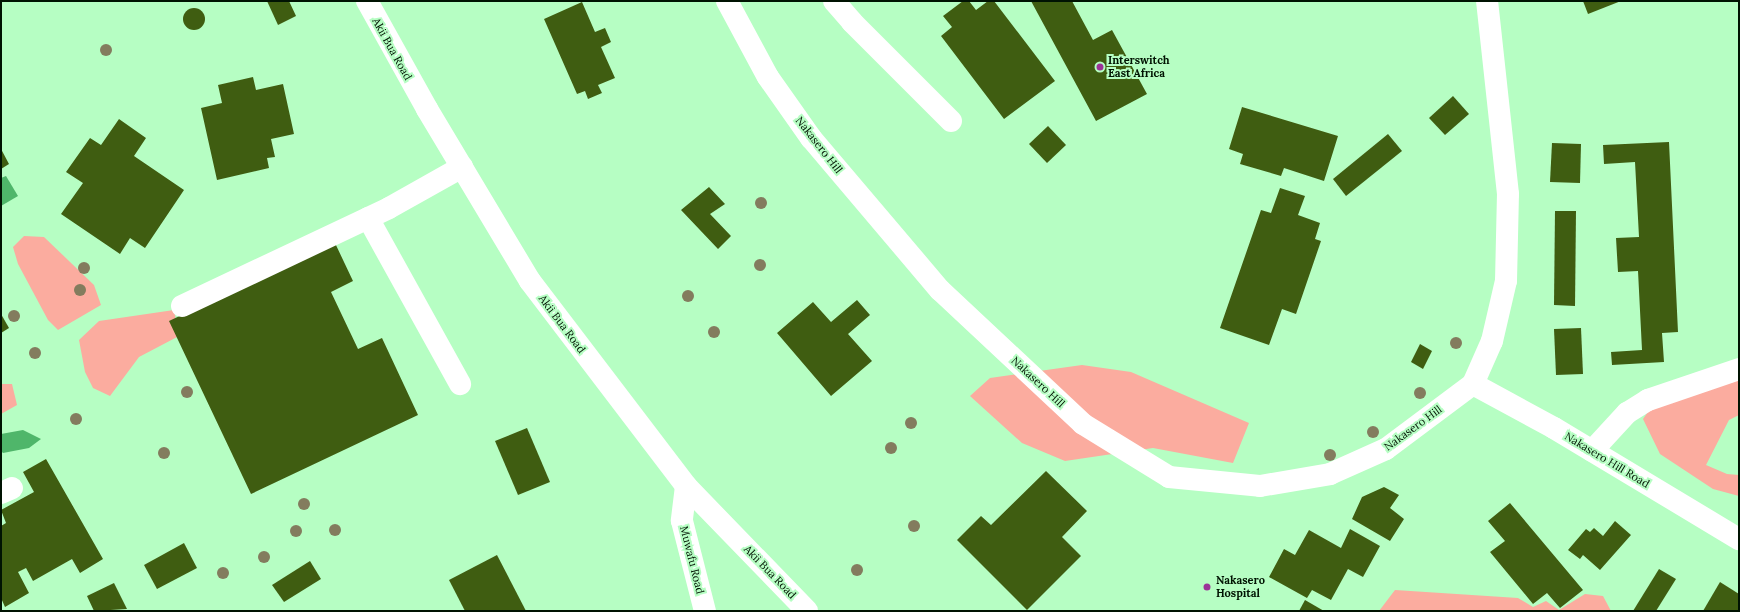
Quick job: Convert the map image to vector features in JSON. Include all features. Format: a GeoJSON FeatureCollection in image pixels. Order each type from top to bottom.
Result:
{"type":"FeatureCollection","features":[{"type":"Feature","properties":{"kind":"street","name":"Akii Bua Road"},"geometry":{"type":"LineString","coordinates":[[367,1],[462,167],[530,281],[686,486],[807,611]]}},
{"type":"Feature","properties":{"kind":"street","name":"Nakasero Hill"},"geometry":{"type":"LineString","coordinates":[[727,1],[768,77],[811,138],[940,290],[1083,424],[1169,477],[1260,486],[1330,474],[1386,448],[1473,384]]}},
{"type":"Feature","properties":{"kind":"street"},"geometry":{"type":"LineString","coordinates":[[834,1],[951,122]]}},
{"type":"Feature","properties":{"kind":"street"},"geometry":{"type":"LineString","coordinates":[[1473,384],[1492,341],[1506,281],[1508,194],[1487,1]]}},
{"type":"Feature","properties":{"kind":"street"},"geometry":{"type":"LineString","coordinates":[[182,306],[368,218],[462,167]]}},
{"type":"Feature","properties":{"kind":"street"},"geometry":{"type":"LineString","coordinates":[[368,218],[460,384]]}},
{"type":"Feature","properties":{"kind":"street"},"geometry":{"type":"LineString","coordinates":[[1592,451],[1627,413],[1648,400],[1739,369]]}},
{"type":"Feature","properties":{"kind":"street","name":"Nakasero Hill Road"},"geometry":{"type":"LineString","coordinates":[[1473,384],[1592,451],[1739,539]]}},
{"type":"Feature","properties":{"kind":"street","name":"Muwafu Road"},"geometry":{"type":"LineString","coordinates":[[686,486],[682,521],[705,611]]}},
{"type":"Feature","properties":{"kind":"shaded area"},"geometry":{"type":"Polygon","coordinates":[[[6,176],[18,196],[1,206],[1,178],[6,176]]]}},
{"type":"Feature","properties":{"kind":"shaded area"},"geometry":{"type":"Polygon","coordinates":[[[24,236],[44,237],[94,285],[101,305],[58,330],[48,320],[18,264],[13,247],[24,236]]]}},
{"type":"Feature","properties":{"kind":"shaded area"},"geometry":{"type":"Polygon","coordinates":[[[174,310],[179,336],[139,357],[110,396],[93,388],[85,372],[79,340],[99,321],[174,310]]]}},
{"type":"Feature","properties":{"kind":"shaded area"},"geometry":{"type":"Polygon","coordinates":[[[1082,365],[1131,372],[1249,423],[1233,463],[1153,448],[1065,461],[1022,443],[970,396],[990,378],[1082,365]]]}},
{"type":"Feature","properties":{"kind":"shaded area"},"geometry":{"type":"Polygon","coordinates":[[[1739,378],[1739,415],[1729,420],[1706,465],[1727,474],[1739,475],[1739,496],[1713,489],[1660,454],[1643,419],[1654,403],[1739,378]]]}},
{"type":"Feature","properties":{"kind":"shaded area"},"geometry":{"type":"Polygon","coordinates":[[[1,384],[12,384],[17,405],[1,414],[1,384]]]}},
{"type":"Feature","properties":{"kind":"shaded area"},"geometry":{"type":"Polygon","coordinates":[[[23,430],[41,439],[29,448],[3,453],[1,451],[1,434],[23,430]]]}},
{"type":"Feature","properties":{"kind":"shaded area"},"geometry":{"type":"Polygon","coordinates":[[[1395,590],[1518,598],[1533,607],[1546,601],[1559,610],[1585,594],[1603,596],[1611,611],[1379,611],[1395,590]]]}},
{"type":"Feature","properties":{"kind":"building"},"geometry":{"type":"Polygon","coordinates":[[[267,1],[289,1],[296,16],[278,25],[267,1]]]}},
{"type":"Feature","properties":{"kind":"building"},"geometry":{"type":"Polygon","coordinates":[[[963,1],[969,1],[976,10],[988,1],[994,1],[1055,81],[1004,119],[941,36],[952,27],[943,16],[963,1]]]}},
{"type":"Feature","properties":{"kind":"building","name":"Interswitch East Africa"},"geometry":{"type":"Polygon","coordinates":[[[1031,1],[1072,1],[1093,40],[1112,30],[1147,94],[1096,121],[1031,1]]]}},
{"type":"Feature","properties":{"kind":"building"},"geometry":{"type":"Polygon","coordinates":[[[1583,1],[1621,1],[1588,14],[1583,1]]]}},
{"type":"Feature","properties":{"kind":"building"},"geometry":{"type":"Polygon","coordinates":[[[582,2],[595,32],[605,28],[611,42],[601,47],[615,78],[598,85],[602,93],[588,99],[585,91],[577,94],[544,19],[582,2]]]}},
{"type":"Feature","properties":{"kind":"building"},"geometry":{"type":"Polygon","coordinates":[[[190,8],[198,8],[205,15],[205,23],[198,30],[190,30],[183,23],[183,15],[190,8]]]}},
{"type":"Feature","properties":{"kind":"building"},"geometry":{"type":"Polygon","coordinates":[[[253,77],[256,90],[283,84],[294,134],[271,139],[275,157],[267,158],[269,168],[217,180],[201,108],[222,103],[218,85],[253,77]]]}},
{"type":"Feature","properties":{"kind":"building"},"geometry":{"type":"Polygon","coordinates":[[[1453,96],[1469,114],[1445,135],[1429,118],[1453,96]]]}},
{"type":"Feature","properties":{"kind":"building"},"geometry":{"type":"Polygon","coordinates":[[[1242,107],[1338,136],[1324,181],[1284,168],[1281,176],[1240,164],[1243,154],[1229,149],[1242,107]]]}},
{"type":"Feature","properties":{"kind":"building"},"geometry":{"type":"Polygon","coordinates":[[[119,119],[146,138],[134,156],[184,190],[145,248],[130,238],[120,254],[61,214],[83,183],[66,172],[90,138],[101,145],[119,119]]]}},
{"type":"Feature","properties":{"kind":"building"},"geometry":{"type":"Polygon","coordinates":[[[1048,126],[1066,145],[1047,163],[1029,144],[1048,126]]]}},
{"type":"Feature","properties":{"kind":"building"},"geometry":{"type":"Polygon","coordinates":[[[1388,134],[1402,151],[1346,196],[1333,179],[1388,134]]]}},
{"type":"Feature","properties":{"kind":"building"},"geometry":{"type":"Polygon","coordinates":[[[1669,142],[1678,332],[1662,333],[1664,362],[1612,365],[1611,352],[1642,350],[1638,271],[1618,272],[1616,238],[1639,237],[1635,162],[1604,164],[1603,145],[1669,142]]]}},
{"type":"Feature","properties":{"kind":"building"},"geometry":{"type":"Polygon","coordinates":[[[1552,143],[1581,144],[1580,183],[1550,182],[1552,143]]]}},
{"type":"Feature","properties":{"kind":"building"},"geometry":{"type":"Polygon","coordinates":[[[1,149],[9,164],[1,169],[1,149]]]}},
{"type":"Feature","properties":{"kind":"building"},"geometry":{"type":"Polygon","coordinates":[[[709,187],[725,204],[710,214],[731,236],[718,249],[681,210],[709,187]]]}},
{"type":"Feature","properties":{"kind":"building"},"geometry":{"type":"Polygon","coordinates":[[[1280,188],[1305,196],[1298,215],[1320,223],[1315,239],[1321,241],[1296,314],[1282,309],[1269,345],[1220,328],[1261,210],[1271,213],[1280,188]]]}},
{"type":"Feature","properties":{"kind":"building"},"geometry":{"type":"Polygon","coordinates":[[[1555,211],[1576,211],[1575,306],[1554,305],[1555,211]]]}},
{"type":"Feature","properties":{"kind":"building"},"geometry":{"type":"Polygon","coordinates":[[[335,243],[353,281],[331,292],[358,349],[382,338],[418,415],[251,494],[169,321],[335,243]]]}},
{"type":"Feature","properties":{"kind":"building"},"geometry":{"type":"Polygon","coordinates":[[[857,300],[870,315],[848,334],[872,361],[831,396],[777,333],[813,302],[831,322],[857,300]]]}},
{"type":"Feature","properties":{"kind":"building"},"geometry":{"type":"Polygon","coordinates":[[[1,314],[9,328],[1,333],[1,314]]]}},
{"type":"Feature","properties":{"kind":"building"},"geometry":{"type":"Polygon","coordinates":[[[1581,328],[1583,374],[1556,375],[1554,329],[1581,328]]]}},
{"type":"Feature","properties":{"kind":"building"},"geometry":{"type":"Polygon","coordinates":[[[1420,344],[1432,351],[1423,369],[1411,362],[1420,344]]]}},
{"type":"Feature","properties":{"kind":"building"},"geometry":{"type":"Polygon","coordinates":[[[527,428],[550,482],[518,495],[495,441],[527,428]]]}},
{"type":"Feature","properties":{"kind":"building"},"geometry":{"type":"Polygon","coordinates":[[[46,459],[103,559],[80,573],[72,559],[33,581],[26,568],[18,572],[29,593],[5,607],[1,598],[1,526],[6,523],[1,510],[34,492],[23,472],[46,459]]]}},
{"type":"Feature","properties":{"kind":"building"},"geometry":{"type":"Polygon","coordinates":[[[1046,471],[1087,511],[1062,537],[1081,556],[1027,610],[957,540],[981,516],[991,525],[1046,471]]]}},
{"type":"Feature","properties":{"kind":"building"},"geometry":{"type":"Polygon","coordinates":[[[1384,487],[1399,495],[1390,508],[1404,519],[1390,541],[1352,519],[1362,497],[1384,487]]]}},
{"type":"Feature","properties":{"kind":"building"},"geometry":{"type":"Polygon","coordinates":[[[1510,503],[1583,590],[1560,608],[1547,593],[1533,604],[1490,552],[1505,541],[1488,521],[1510,503]]]}},
{"type":"Feature","properties":{"kind":"building"},"geometry":{"type":"Polygon","coordinates":[[[1615,521],[1631,535],[1600,570],[1583,555],[1580,559],[1568,550],[1586,529],[1590,532],[1594,528],[1603,536],[1615,521]]]}},
{"type":"Feature","properties":{"kind":"building"},"geometry":{"type":"Polygon","coordinates":[[[1350,529],[1380,546],[1363,577],[1348,569],[1331,600],[1312,590],[1307,598],[1269,577],[1284,549],[1295,555],[1309,530],[1341,548],[1350,529]]]}},
{"type":"Feature","properties":{"kind":"building"},"geometry":{"type":"Polygon","coordinates":[[[184,543],[197,568],[157,589],[144,565],[184,543]]]}},
{"type":"Feature","properties":{"kind":"building"},"geometry":{"type":"Polygon","coordinates":[[[497,555],[526,611],[465,611],[449,580],[497,555]]]}},
{"type":"Feature","properties":{"kind":"building"},"geometry":{"type":"Polygon","coordinates":[[[310,561],[321,579],[284,602],[272,585],[310,561]]]}},
{"type":"Feature","properties":{"kind":"building"},"geometry":{"type":"Polygon","coordinates":[[[1659,569],[1676,579],[1656,611],[1633,611],[1659,569]]]}},
{"type":"Feature","properties":{"kind":"building"},"geometry":{"type":"Polygon","coordinates":[[[1720,582],[1739,594],[1739,611],[1703,611],[1720,582]]]}},
{"type":"Feature","properties":{"kind":"building"},"geometry":{"type":"Polygon","coordinates":[[[114,583],[127,609],[94,611],[87,596],[114,583]]]}},
{"type":"Feature","properties":{"kind":"building"},"geometry":{"type":"Polygon","coordinates":[[[1305,600],[1324,611],[1299,611],[1305,600]]]}},
{"type":"Feature","properties":{"kind":"place","name":"Interswitch East Africa"},"geometry":{"type":"Point","coordinates":[1100,67]}},
{"type":"Feature","properties":{"kind":"place","name":"Nakasero Hospital"},"geometry":{"type":"Point","coordinates":[1207,587]}}]}
